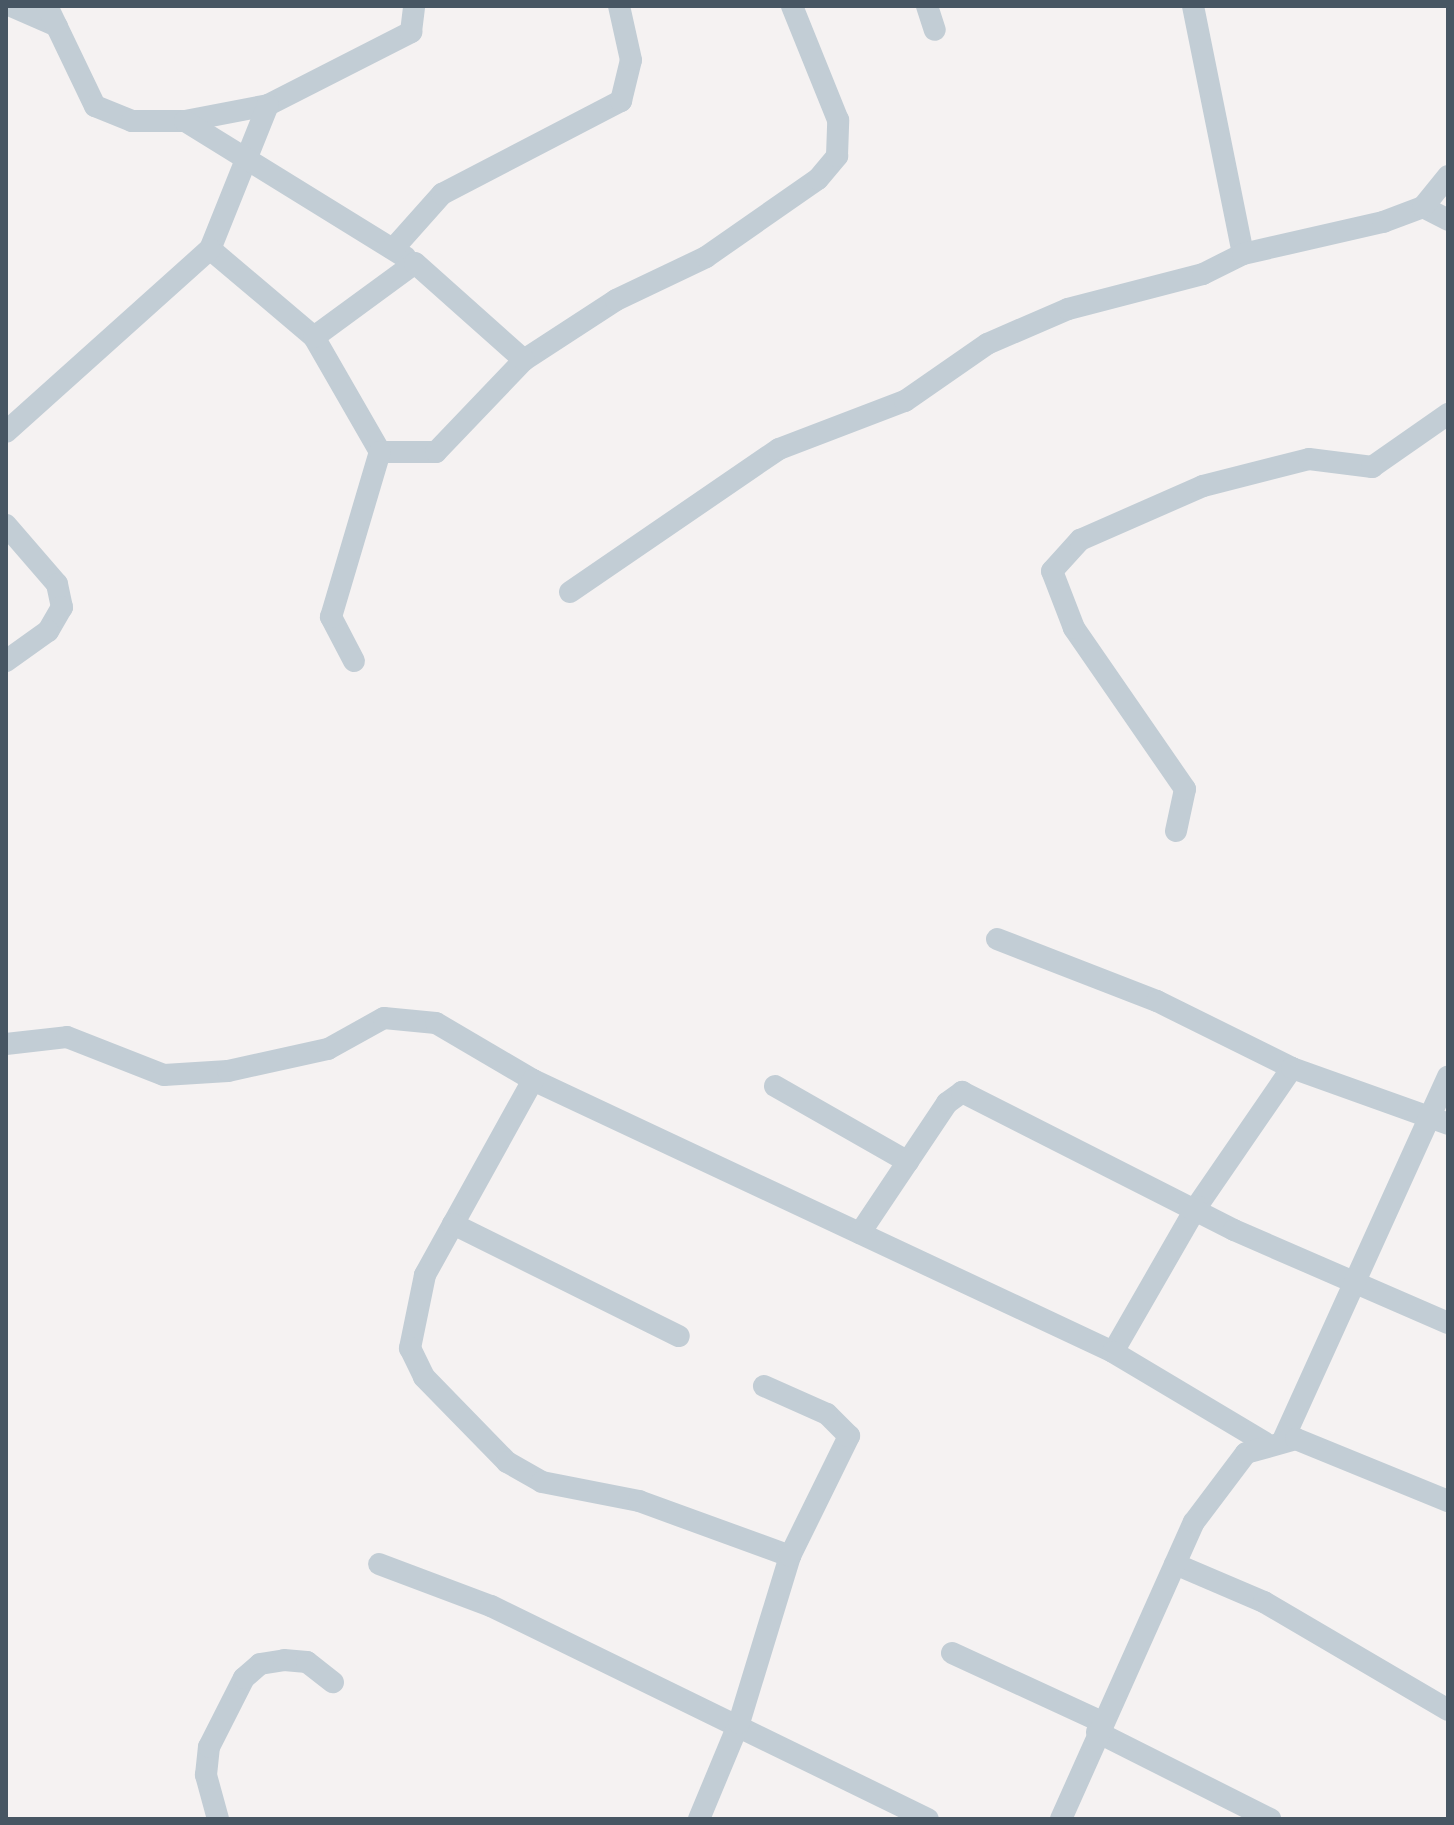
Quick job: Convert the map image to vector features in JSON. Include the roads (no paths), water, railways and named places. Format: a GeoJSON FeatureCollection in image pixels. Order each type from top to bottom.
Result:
{"type":"FeatureCollection","features":[{"type":"Feature","properties":{"kind":"street"},"geometry":{"type":"LineString","coordinates":[[11,6],[52,16],[95,106],[132,121],[185,121],[268,105],[411,32],[414,6]]}},
{"type":"Feature","properties":{"kind":"street"},"geometry":{"type":"LineString","coordinates":[[393,249],[442,194],[621,101],[631,60],[619,6]]}},
{"type":"Feature","properties":{"kind":"street"},"geometry":{"type":"LineString","coordinates":[[380,452],[436,452],[524,360],[616,300],[706,257],[818,179],[837,156],[838,120],[792,6]]}},
{"type":"Feature","properties":{"kind":"street"},"geometry":{"type":"LineString","coordinates":[[927,6],[935,30]]}},
{"type":"Feature","properties":{"kind":"street"},"geometry":{"type":"LineString","coordinates":[[1193,6],[1243,254]]}},
{"type":"Feature","properties":{"kind":"street"},"geometry":{"type":"LineString","coordinates":[[6,432],[210,249],[250,158],[268,105]]}},
{"type":"Feature","properties":{"kind":"street"},"geometry":{"type":"LineString","coordinates":[[185,121],[250,158],[415,263],[524,360]]}},
{"type":"Feature","properties":{"kind":"street"},"geometry":{"type":"LineString","coordinates":[[570,592],[779,449],[905,401],[987,344],[1068,309],[1203,274],[1243,254],[1423,207],[1448,176]]}},
{"type":"Feature","properties":{"kind":"street"},"geometry":{"type":"LineString","coordinates":[[1423,207],[1448,220]]}},
{"type":"Feature","properties":{"kind":"street"},"geometry":{"type":"LineString","coordinates":[[210,249],[314,337],[380,452],[331,617],[354,661]]}},
{"type":"Feature","properties":{"kind":"street"},"geometry":{"type":"LineString","coordinates":[[314,337],[415,263]]}},
{"type":"Feature","properties":{"kind":"street"},"geometry":{"type":"LineString","coordinates":[[1176,831],[1185,789],[1074,628],[1052,571],[1080,540],[1190,491],[1309,459],[1372,467],[1448,414]]}},
{"type":"Feature","properties":{"kind":"street"},"geometry":{"type":"LineString","coordinates":[[6,525],[57,584],[62,607],[48,631],[6,661]]}},
{"type":"Feature","properties":{"kind":"street"},"geometry":{"type":"LineString","coordinates":[[997,939],[1157,1001],[1292,1068],[1428,1113],[1448,1124]]}},
{"type":"Feature","properties":{"kind":"street"},"geometry":{"type":"LineString","coordinates":[[6,1044],[67,1037],[164,1075],[228,1071],[328,1049],[384,1018],[436,1023],[533,1080],[1113,1352],[1274,1440],[1448,1501]]}},
{"type":"Feature","properties":{"kind":"street"},"geometry":{"type":"LineString","coordinates":[[1113,1352],[1197,1206],[1292,1068]]}},
{"type":"Feature","properties":{"kind":"street"},"geometry":{"type":"LineString","coordinates":[[1061,1819],[1175,1564],[1219,1484],[1274,1440],[1428,1113],[1448,1077]]}},
{"type":"Feature","properties":{"kind":"street"},"geometry":{"type":"LineString","coordinates":[[533,1080],[453,1224],[415,1302],[410,1348],[449,1408],[507,1462],[542,1482],[639,1501],[790,1556]]}},
{"type":"Feature","properties":{"kind":"street"},"geometry":{"type":"LineString","coordinates":[[775,1086],[908,1162]]}},
{"type":"Feature","properties":{"kind":"street"},"geometry":{"type":"LineString","coordinates":[[860,1233],[908,1162],[962,1092],[1349,1282],[1448,1323]]}},
{"type":"Feature","properties":{"kind":"street"},"geometry":{"type":"LineString","coordinates":[[453,1224],[679,1336]]}},
{"type":"Feature","properties":{"kind":"street"},"geometry":{"type":"LineString","coordinates":[[699,1819],[739,1723],[790,1556],[849,1436],[827,1414],[764,1386]]}},
{"type":"Feature","properties":{"kind":"street"},"geometry":{"type":"LineString","coordinates":[[379,1564],[491,1606],[739,1723],[928,1819]]}},
{"type":"Feature","properties":{"kind":"street"},"geometry":{"type":"LineString","coordinates":[[1175,1564],[1264,1602],[1448,1710]]}},
{"type":"Feature","properties":{"kind":"street"},"geometry":{"type":"LineString","coordinates":[[952,1653],[1100,1727],[1270,1819]]}},
{"type":"Feature","properties":{"kind":"street"},"geometry":{"type":"LineString","coordinates":[[218,1819],[206,1775],[209,1747],[244,1678],[260,1664],[284,1660],[307,1662],[333,1682]]}}]}
